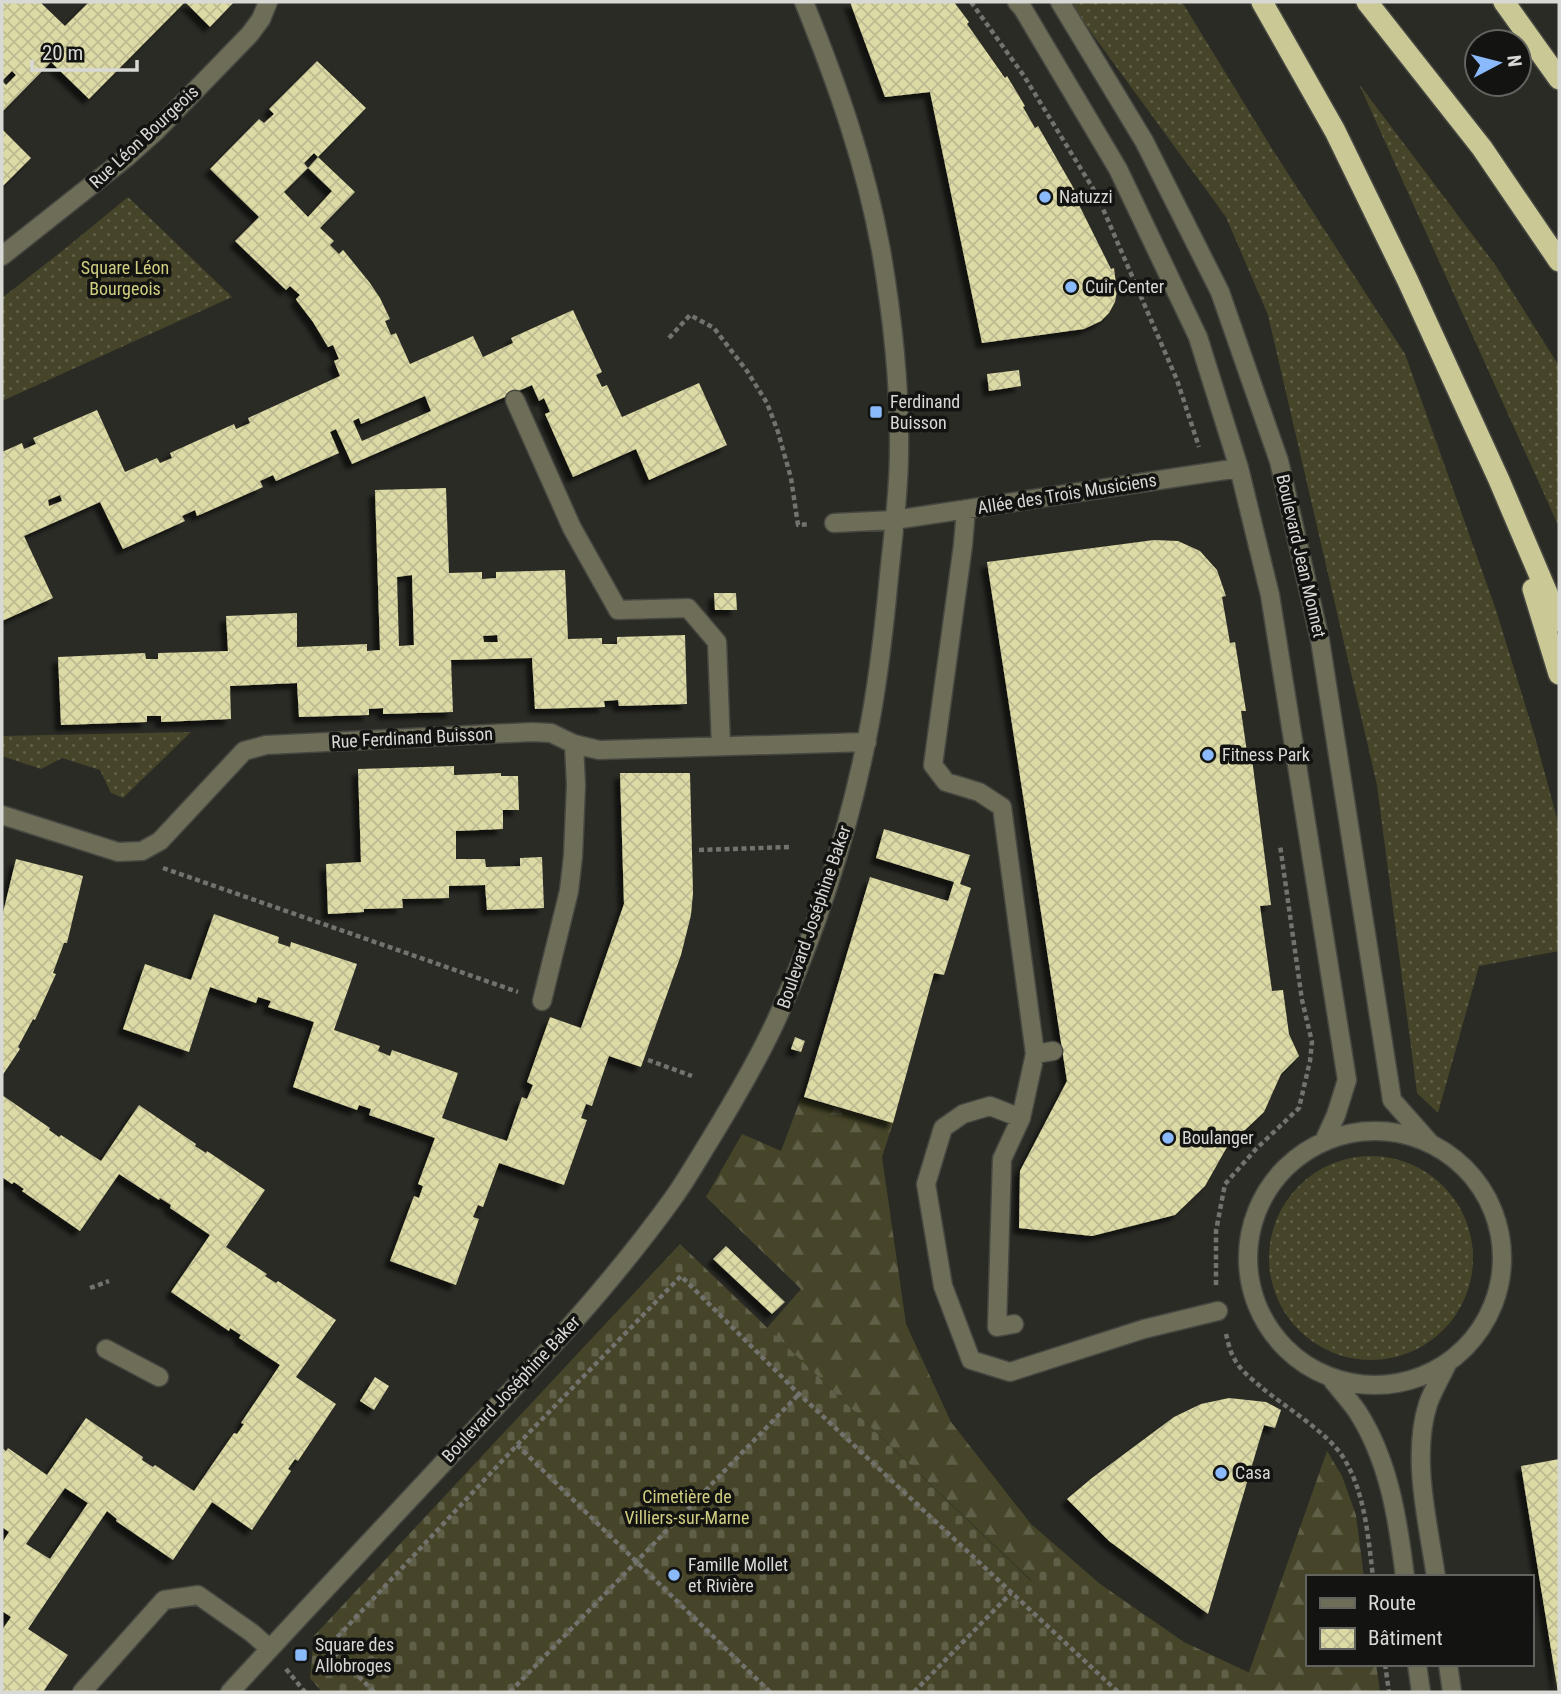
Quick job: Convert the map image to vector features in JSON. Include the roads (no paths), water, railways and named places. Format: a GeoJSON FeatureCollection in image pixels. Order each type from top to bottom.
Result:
{"type":"FeatureCollection","features":[{"type":"Feature","properties":{"kind":"highway"},"geometry":{"type":"LineString","coordinates":[[1262,2],[1341,143],[1407,279],[1499,480],[1559,621]]}},
{"type":"Feature","properties":{"kind":"highway"},"geometry":{"type":"LineString","coordinates":[[1367,2],[1482,148],[1559,261]]}},
{"type":"Feature","properties":{"kind":"highway"},"geometry":{"type":"LineString","coordinates":[[1504,2],[1559,79]]}},
{"type":"Feature","properties":{"kind":"highway"},"geometry":{"type":"LineString","coordinates":[[1499,480],[1559,674]]}},
{"type":"Feature","properties":{"kind":"street","name":"Rue Léon Bourgeois"},"geometry":{"type":"LineString","coordinates":[[2,256],[112,170],[156,131],[250,34],[261,19],[268,2]]}},
{"type":"Feature","properties":{"kind":"street","name":"Boulevard Joséphine Baker"},"geometry":{"type":"LineString","coordinates":[[230,1692],[566,1332],[622,1266],[676,1194],[734,1101],[778,1016],[820,908],[847,823],[867,742],[886,610],[899,453],[893,343],[881,251],[866,177],[845,106],[804,2]]}},
{"type":"Feature","properties":{"kind":"street"},"geometry":{"type":"LineString","coordinates":[[1017,2],[1124,181],[1198,337],[1239,468],[1270,595],[1347,1080],[1324,1141]]}},
{"type":"Feature","properties":{"kind":"street","name":"Boulevard Jean Monnet"},"geometry":{"type":"LineString","coordinates":[[1060,2],[1143,141],[1220,292],[1279,461],[1320,640],[1392,1100],[1430,1143],[1462,1164],[1485,1194],[1500,1234],[1502,1268],[1494,1305],[1474,1338],[1447,1364],[1413,1380],[1378,1386],[1333,1381]]}},
{"type":"Feature","properties":{"kind":"street"},"geometry":{"type":"LineString","coordinates":[[515,400],[572,528],[618,610],[688,608],[717,642],[721,746]]}},
{"type":"Feature","properties":{"kind":"street","name":"Allée des Trois Musiciens"},"geometry":{"type":"LineString","coordinates":[[834,523],[894,520],[1239,468]]}},
{"type":"Feature","properties":{"kind":"street"},"geometry":{"type":"LineString","coordinates":[[966,509],[933,765],[946,782],[979,792],[1002,807],[1019,875],[1044,1053],[1021,1118],[1002,1159],[997,1327],[1014,1324]]}},
{"type":"Feature","properties":{"kind":"street","name":"Rue Ferdinand Buisson"},"geometry":{"type":"LineString","coordinates":[[2,814],[118,852],[142,851],[160,841],[244,751],[266,745],[532,732],[551,733],[574,744],[599,750],[867,742]]}},
{"type":"Feature","properties":{"kind":"street"},"geometry":{"type":"LineString","coordinates":[[542,1001],[569,891],[576,785],[574,744]]}},
{"type":"Feature","properties":{"kind":"street"},"geometry":{"type":"LineString","coordinates":[[1021,1118],[990,1106],[963,1114],[943,1128],[926,1184],[943,1286],[971,1360],[1010,1372],[1144,1329],[1218,1311]]}},
{"type":"Feature","properties":{"kind":"street","name":"Boulevard Jean Monnet"},"geometry":{"type":"LineString","coordinates":[[1405,1575],[1394,1507],[1374,1444],[1357,1411],[1333,1381],[1306,1366],[1277,1339],[1257,1306],[1248,1268],[1251,1229],[1266,1192],[1291,1162],[1324,1141],[1359,1131],[1395,1132],[1430,1143]]}},
{"type":"Feature","properties":{"kind":"street"},"geometry":{"type":"LineString","coordinates":[[106,1349],[159,1377]]}},
{"type":"Feature","properties":{"kind":"street","name":"Boulevard Jean Monnet"},"geometry":{"type":"LineString","coordinates":[[1436,1575],[1421,1468],[1421,1434],[1429,1402],[1447,1364]]}},
{"type":"Feature","properties":{"kind":"street"},"geometry":{"type":"LineString","coordinates":[[82,1692],[164,1600],[198,1595],[270,1649]]}},
{"type":"Feature","properties":{"kind":"street"},"geometry":{"type":"LineString","coordinates":[[1417,1666],[1421,1692]]}},
{"type":"Feature","properties":{"kind":"street"},"geometry":{"type":"LineString","coordinates":[[1448,1666],[1452,1692]]}},
{"type":"Feature","properties":{"kind":"place","name":"Natuzzi"},"geometry":{"type":"Point","coordinates":[1045,197]}},
{"type":"Feature","properties":{"kind":"place","name":"Cuir Center"},"geometry":{"type":"Point","coordinates":[1071,287]}},
{"type":"Feature","properties":{"kind":"place","name":"Ferdinand Buisson"},"geometry":{"type":"Point","coordinates":[876,412]}},
{"type":"Feature","properties":{"kind":"place","name":"Fitness Park"},"geometry":{"type":"Point","coordinates":[1208,755]}},
{"type":"Feature","properties":{"kind":"place","name":"Boulanger"},"geometry":{"type":"Point","coordinates":[1168,1138]}},
{"type":"Feature","properties":{"kind":"place","name":"Casa"},"geometry":{"type":"Point","coordinates":[1221,1473]}},
{"type":"Feature","properties":{"kind":"place","name":"Famille Mollet et Rivière"},"geometry":{"type":"Point","coordinates":[674,1575]}},
{"type":"Feature","properties":{"kind":"place","name":"Square des Allobroges"},"geometry":{"type":"Point","coordinates":[301,1655]}},
{"type":"Feature","properties":{"kind":"park label","name":"Square Léon Bourgeois"},"geometry":{"type":"Point","coordinates":[125,278]}},
{"type":"Feature","properties":{"kind":"park label","name":"Cimetière de Villiers-sur-Marne"},"geometry":{"type":"Point","coordinates":[687,1507]}}]}
